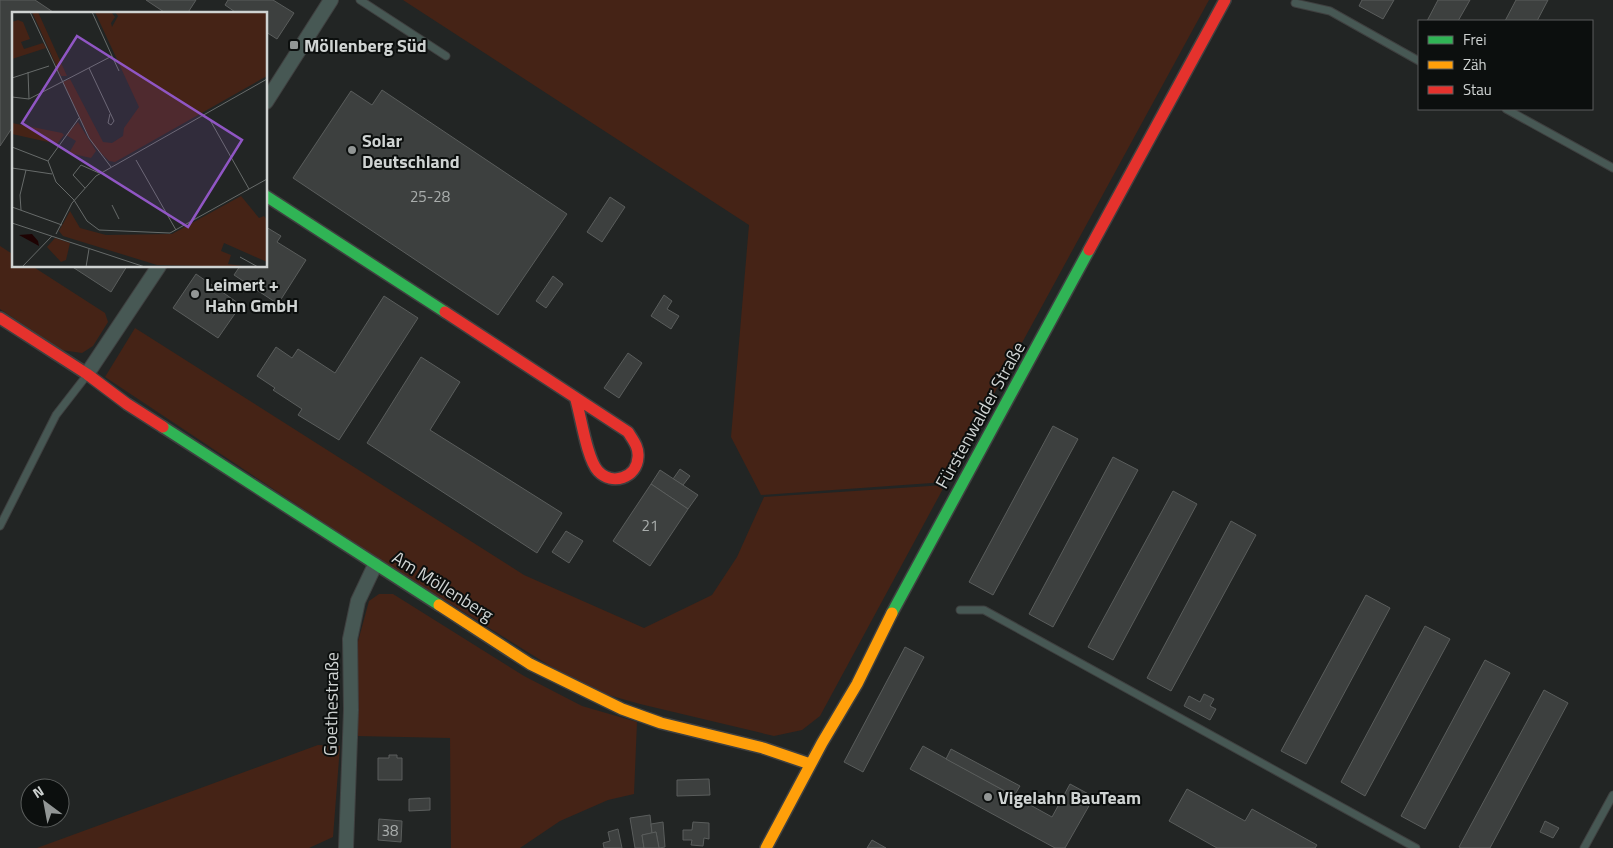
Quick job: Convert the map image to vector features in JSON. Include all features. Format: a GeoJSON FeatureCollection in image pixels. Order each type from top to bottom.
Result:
{"type":"FeatureCollection","features":[{"type":"Feature","properties":{"kind":"street"},"geometry":{"type":"LineString","coordinates":[[268,99],[332,0]]}},
{"type":"Feature","properties":{"kind":"street","name":"Fürstenwalder Straße"},"geometry":{"type":"LineString","coordinates":[[766,848],[810,764],[857,684],[894,610],[1225,0]]}},
{"type":"Feature","properties":{"kind":"street"},"geometry":{"type":"LineString","coordinates":[[268,197],[576,400],[621,427],[635,440],[638,449],[639,460],[635,469],[627,477],[616,479],[605,477],[597,469],[592,460],[576,400]]}},
{"type":"Feature","properties":{"kind":"street"},"geometry":{"type":"LineString","coordinates":[[87,374],[158,268]]}},
{"type":"Feature","properties":{"kind":"street","name":"Am Möllenberg"},"geometry":{"type":"LineString","coordinates":[[0,318],[87,374],[127,404],[530,664],[628,712],[681,729],[788,754],[810,764]]}},
{"type":"Feature","properties":{"kind":"street","name":"Goethestraße"},"geometry":{"type":"LineString","coordinates":[[346,848],[351,710],[350,639],[358,601],[375,565]]}},
{"type":"Feature","properties":{"kind":"lane"},"geometry":{"type":"LineString","coordinates":[[360,0],[446,56]]}},
{"type":"Feature","properties":{"kind":"lane"},"geometry":{"type":"LineString","coordinates":[[1295,3],[1330,11],[1418,60]]}},
{"type":"Feature","properties":{"kind":"lane"},"geometry":{"type":"LineString","coordinates":[[1508,110],[1613,168]]}},
{"type":"Feature","properties":{"kind":"lane"},"geometry":{"type":"LineString","coordinates":[[0,526],[56,415],[87,374]]}},
{"type":"Feature","properties":{"kind":"lane"},"geometry":{"type":"LineString","coordinates":[[960,610],[984,610],[1006,621],[1416,848]]}},
{"type":"Feature","properties":{"kind":"lane"},"geometry":{"type":"LineString","coordinates":[[1584,848],[1613,795]]}},
{"type":"Feature","properties":{"kind":"shaded area"},"geometry":{"type":"Polygon","coordinates":[[[403,0],[1209,0],[946,482],[761,495],[731,437],[749,225],[403,0]]]}},
{"type":"Feature","properties":{"kind":"shaded area"},"geometry":{"type":"Polygon","coordinates":[[[0,246],[12,254],[12,268],[35,268],[105,313],[108,322],[93,346],[82,353],[61,350],[0,309],[0,246]]]}},
{"type":"Feature","properties":{"kind":"shaded area"},"geometry":{"type":"Polygon","coordinates":[[[135,328],[524,575],[644,628],[712,595],[737,557],[764,497],[945,485],[820,716],[802,730],[774,736],[640,704],[587,689],[377,558],[105,377],[135,328]]]}},
{"type":"Feature","properties":{"kind":"shaded area"},"geometry":{"type":"Polygon","coordinates":[[[379,594],[393,594],[524,676],[582,706],[637,722],[634,794],[608,800],[560,821],[520,848],[451,848],[450,738],[356,736],[357,645],[369,601],[379,594]]]}},
{"type":"Feature","properties":{"kind":"shaded area"},"geometry":{"type":"Polygon","coordinates":[[[318,745],[340,746],[333,837],[309,848],[37,848],[318,745]]]}},
{"type":"Feature","properties":{"kind":"building"},"geometry":{"type":"Polygon","coordinates":[[[0,0],[35,0],[53,12],[12,12],[12,128],[0,146],[0,0]]]}},
{"type":"Feature","properties":{"kind":"building"},"geometry":{"type":"Polygon","coordinates":[[[146,0],[196,0],[188,12],[164,12],[146,0]]]}},
{"type":"Feature","properties":{"kind":"building"},"geometry":{"type":"Polygon","coordinates":[[[228,0],[273,0],[294,13],[277,39],[268,33],[268,12],[235,12],[225,5],[228,0]]]}},
{"type":"Feature","properties":{"kind":"building"},"geometry":{"type":"Polygon","coordinates":[[[1362,0],[1394,0],[1383,19],[1359,6],[1362,0]]]}},
{"type":"Feature","properties":{"kind":"building"},"geometry":{"type":"Polygon","coordinates":[[[1438,0],[1470,0],[1459,20],[1428,20],[1438,0]]]}},
{"type":"Feature","properties":{"kind":"building"},"geometry":{"type":"Polygon","coordinates":[[[1516,0],[1548,0],[1538,20],[1506,20],[1516,0]]]}},
{"type":"Feature","properties":{"kind":"building"},"geometry":{"type":"Polygon","coordinates":[[[382,90],[567,214],[498,315],[293,178],[351,91],[372,105],[382,90]]]}},
{"type":"Feature","properties":{"kind":"building"},"geometry":{"type":"Polygon","coordinates":[[[610,197],[625,207],[602,242],[587,232],[610,197]]]}},
{"type":"Feature","properties":{"kind":"building"},"geometry":{"type":"Polygon","coordinates":[[[268,228],[281,236],[277,242],[306,260],[278,304],[234,275],[239,268],[268,268],[268,228]]]}},
{"type":"Feature","properties":{"kind":"building"},"geometry":{"type":"Polygon","coordinates":[[[74,268],[126,268],[111,292],[74,268]]]}},
{"type":"Feature","properties":{"kind":"building"},"geometry":{"type":"Polygon","coordinates":[[[196,274],[241,305],[218,338],[173,308],[196,274]]]}},
{"type":"Feature","properties":{"kind":"building"},"geometry":{"type":"Polygon","coordinates":[[[553,276],[563,284],[546,308],[536,301],[553,276]]]}},
{"type":"Feature","properties":{"kind":"building"},"geometry":{"type":"Polygon","coordinates":[[[664,295],[672,301],[667,309],[679,316],[671,329],[651,316],[664,295]]]}},
{"type":"Feature","properties":{"kind":"building"},"geometry":{"type":"Polygon","coordinates":[[[384,296],[418,318],[339,440],[298,415],[302,409],[273,390],[275,388],[257,376],[276,347],[292,358],[298,349],[335,373],[384,296]]]}},
{"type":"Feature","properties":{"kind":"building"},"geometry":{"type":"Polygon","coordinates":[[[628,353],[642,363],[619,398],[604,388],[628,353]]]}},
{"type":"Feature","properties":{"kind":"building"},"geometry":{"type":"Polygon","coordinates":[[[421,357],[460,382],[430,430],[562,513],[537,553],[367,443],[421,357]]]}},
{"type":"Feature","properties":{"kind":"building"},"geometry":{"type":"Polygon","coordinates":[[[1053,426],[1078,439],[993,595],[969,582],[1053,426]]]}},
{"type":"Feature","properties":{"kind":"building"},"geometry":{"type":"Polygon","coordinates":[[[1113,457],[1138,470],[1053,627],[1029,614],[1113,457]]]}},
{"type":"Feature","properties":{"kind":"building"},"geometry":{"type":"Polygon","coordinates":[[[680,469],[690,476],[683,485],[673,479],[680,469]]]}},
{"type":"Feature","properties":{"kind":"building"},"geometry":{"type":"Polygon","coordinates":[[[660,470],[698,495],[688,509],[651,484],[660,470]]]}},
{"type":"Feature","properties":{"kind":"building"},"geometry":{"type":"Polygon","coordinates":[[[651,484],[688,509],[650,566],[613,541],[651,484]]]}},
{"type":"Feature","properties":{"kind":"building"},"geometry":{"type":"Polygon","coordinates":[[[1173,491],[1197,504],[1113,660],[1088,647],[1173,491]]]}},
{"type":"Feature","properties":{"kind":"building"},"geometry":{"type":"Polygon","coordinates":[[[1231,521],[1256,535],[1171,691],[1147,678],[1231,521]]]}},
{"type":"Feature","properties":{"kind":"building"},"geometry":{"type":"Polygon","coordinates":[[[566,531],[583,541],[569,563],[552,552],[566,531]]]}},
{"type":"Feature","properties":{"kind":"building"},"geometry":{"type":"Polygon","coordinates":[[[1366,595],[1390,608],[1306,764],[1281,751],[1366,595]]]}},
{"type":"Feature","properties":{"kind":"building"},"geometry":{"type":"Polygon","coordinates":[[[1425,626],[1450,639],[1365,796],[1341,782],[1425,626]]]}},
{"type":"Feature","properties":{"kind":"building"},"geometry":{"type":"Polygon","coordinates":[[[905,647],[924,657],[863,772],[844,762],[905,647]]]}},
{"type":"Feature","properties":{"kind":"building"},"geometry":{"type":"Polygon","coordinates":[[[1485,660],[1510,673],[1425,829],[1401,816],[1485,660]]]}},
{"type":"Feature","properties":{"kind":"building"},"geometry":{"type":"Polygon","coordinates":[[[1544,690],[1568,703],[1490,848],[1459,847],[1544,690]]]}},
{"type":"Feature","properties":{"kind":"building"},"geometry":{"type":"Polygon","coordinates":[[[1204,694],[1214,699],[1210,706],[1216,709],[1210,720],[1184,706],[1189,696],[1200,702],[1204,694]]]}},
{"type":"Feature","properties":{"kind":"building","name":"Vigelahn BauTeam"},"geometry":{"type":"Polygon","coordinates":[[[923,746],[1052,817],[1070,784],[1094,797],[1065,848],[1055,848],[910,769],[923,746]]]}},
{"type":"Feature","properties":{"kind":"building"},"geometry":{"type":"Polygon","coordinates":[[[951,749],[1020,786],[1014,796],[946,759],[951,749]]]}},
{"type":"Feature","properties":{"kind":"building"},"geometry":{"type":"Polygon","coordinates":[[[389,755],[397,755],[397,758],[402,758],[402,780],[378,780],[378,758],[389,758],[389,755]]]}},
{"type":"Feature","properties":{"kind":"building"},"geometry":{"type":"Polygon","coordinates":[[[709,779],[710,795],[677,796],[677,780],[709,779]]]}},
{"type":"Feature","properties":{"kind":"building"},"geometry":{"type":"Polygon","coordinates":[[[1187,789],[1245,821],[1252,809],[1317,845],[1315,848],[1217,848],[1169,821],[1187,789]]]}},
{"type":"Feature","properties":{"kind":"building"},"geometry":{"type":"Polygon","coordinates":[[[430,798],[430,810],[409,811],[409,799],[430,798]]]}},
{"type":"Feature","properties":{"kind":"building"},"geometry":{"type":"Polygon","coordinates":[[[650,815],[652,833],[642,835],[644,848],[635,848],[630,818],[650,815]]]}},
{"type":"Feature","properties":{"kind":"building"},"geometry":{"type":"Polygon","coordinates":[[[379,819],[402,821],[401,842],[378,840],[379,819]]]}},
{"type":"Feature","properties":{"kind":"building"},"geometry":{"type":"Polygon","coordinates":[[[1545,821],[1559,828],[1553,838],[1540,832],[1545,821]]]}},
{"type":"Feature","properties":{"kind":"building"},"geometry":{"type":"Polygon","coordinates":[[[663,822],[665,847],[659,848],[656,832],[652,833],[651,824],[663,822]]]}},
{"type":"Feature","properties":{"kind":"building"},"geometry":{"type":"Polygon","coordinates":[[[693,822],[709,823],[709,839],[704,838],[703,846],[691,845],[692,840],[683,840],[683,830],[692,830],[693,822]]]}},
{"type":"Feature","properties":{"kind":"building"},"geometry":{"type":"Polygon","coordinates":[[[618,829],[622,848],[604,848],[603,843],[610,841],[608,832],[618,829]]]}},
{"type":"Feature","properties":{"kind":"building"},"geometry":{"type":"Polygon","coordinates":[[[656,832],[659,848],[644,848],[642,835],[656,832]]]}},
{"type":"Feature","properties":{"kind":"building"},"geometry":{"type":"Polygon","coordinates":[[[872,840],[886,848],[867,848],[872,840]]]}},
{"type":"Feature","properties":{"kind":"traffic: fast"},"geometry":{"type":"LineString","coordinates":[[268,197],[445,312]]}},
{"type":"Feature","properties":{"kind":"traffic: fast"},"geometry":{"type":"LineString","coordinates":[[892,613],[1089,250]]}},
{"type":"Feature","properties":{"kind":"traffic: fast"},"geometry":{"type":"LineString","coordinates":[[163,427],[439,605]]}},
{"type":"Feature","properties":{"kind":"traffic: slow"},"geometry":{"type":"LineString","coordinates":[[439,605],[530,664],[622,709],[661,723],[763,748],[810,764]]}},
{"type":"Feature","properties":{"kind":"traffic: slow"},"geometry":{"type":"LineString","coordinates":[[766,848],[822,743],[857,684],[892,613]]}},
{"type":"Feature","properties":{"kind":"traffic: jam"},"geometry":{"type":"LineString","coordinates":[[1089,250],[1225,0]]}},
{"type":"Feature","properties":{"kind":"traffic: jam"},"geometry":{"type":"LineString","coordinates":[[445,312],[628,432],[638,450],[637,464],[629,475],[617,479],[604,476],[598,471],[588,448],[576,400]]}},
{"type":"Feature","properties":{"kind":"traffic: jam"},"geometry":{"type":"LineString","coordinates":[[0,318],[87,374],[127,404],[163,427]]}},
{"type":"Feature","properties":{"kind":"place","name":"Möllenberg Süd"},"geometry":{"type":"Point","coordinates":[294,45]}},
{"type":"Feature","properties":{"kind":"place","name":"Solar Deutschland"},"geometry":{"type":"Point","coordinates":[352,150]}},
{"type":"Feature","properties":{"kind":"place","name":"Leimert + Hahn GmbH"},"geometry":{"type":"Point","coordinates":[195,294]}},
{"type":"Feature","properties":{"kind":"place","name":"Vigelahn BauTeam"},"geometry":{"type":"Point","coordinates":[988,797]}}]}
